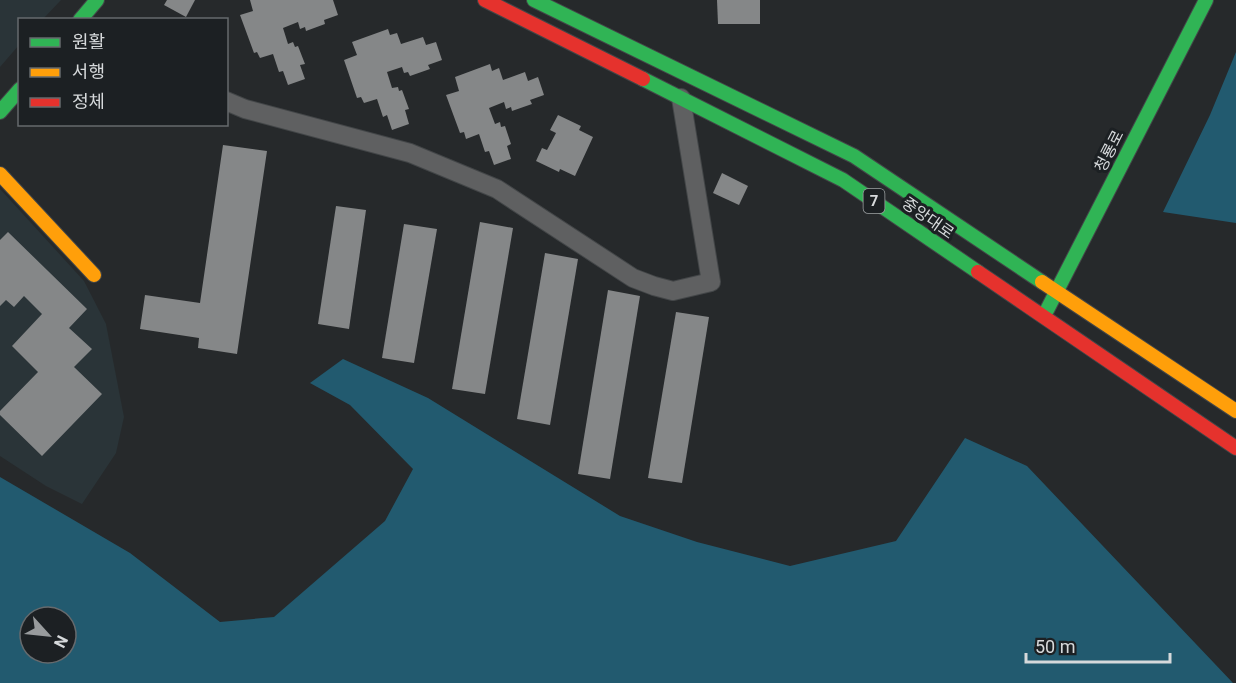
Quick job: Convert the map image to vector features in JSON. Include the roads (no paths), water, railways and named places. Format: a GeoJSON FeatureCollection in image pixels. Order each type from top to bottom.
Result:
{"type":"FeatureCollection","features":[{"type":"Feature","properties":{"kind":"main road"},"geometry":{"type":"LineString","coordinates":[[82,18],[97,0]]}},
{"type":"Feature","properties":{"kind":"main road","name":"중앙대로"},"geometry":{"type":"LineString","coordinates":[[485,0],[843,180],[1236,448]]}},
{"type":"Feature","properties":{"kind":"main road","name":"중앙대로"},"geometry":{"type":"LineString","coordinates":[[534,0],[854,156],[1236,411]]}},
{"type":"Feature","properties":{"kind":"main road","name":"청룡로"},"geometry":{"type":"LineString","coordinates":[[1043,318],[1206,0]]}},
{"type":"Feature","properties":{"kind":"main road"},"geometry":{"type":"LineString","coordinates":[[0,112],[18,91]]}},
{"type":"Feature","properties":{"kind":"main road"},"geometry":{"type":"LineString","coordinates":[[0,174],[94,275]]}},
{"type":"Feature","properties":{"kind":"street"},"geometry":{"type":"LineString","coordinates":[[228,102],[245,109],[410,153],[498,189],[633,278],[673,291],[711,282],[681,98]]}}]}
